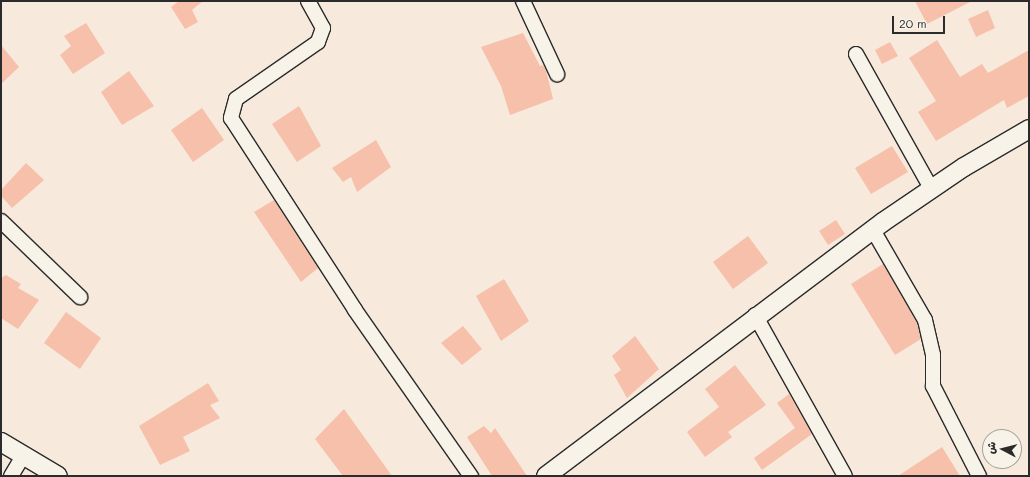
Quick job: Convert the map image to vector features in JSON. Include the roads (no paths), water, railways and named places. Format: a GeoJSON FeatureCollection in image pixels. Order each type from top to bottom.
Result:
{"type":"FeatureCollection","features":[{"type":"Feature","properties":{"kind":"street"},"geometry":{"type":"LineString","coordinates":[[308,1],[324,28],[318,42],[236,99],[231,118],[355,310],[471,476]]}},
{"type":"Feature","properties":{"kind":"street"},"geometry":{"type":"LineString","coordinates":[[523,1],[557,74]]}},
{"type":"Feature","properties":{"kind":"street"},"geometry":{"type":"LineString","coordinates":[[856,54],[932,190]]}},
{"type":"Feature","properties":{"kind":"street"},"geometry":{"type":"LineString","coordinates":[[546,476],[755,315],[873,230],[932,190],[1029,129]]}},
{"type":"Feature","properties":{"kind":"street"},"geometry":{"type":"LineString","coordinates":[[1,221],[80,297]]}},
{"type":"Feature","properties":{"kind":"street"},"geometry":{"type":"LineString","coordinates":[[873,230],[925,320],[933,355],[933,386],[979,476]]}},
{"type":"Feature","properties":{"kind":"street"},"geometry":{"type":"LineString","coordinates":[[755,315],[845,476]]}},
{"type":"Feature","properties":{"kind":"street"},"geometry":{"type":"LineString","coordinates":[[1,442],[58,476]]}},
{"type":"Feature","properties":{"kind":"street"},"geometry":{"type":"LineString","coordinates":[[11,476],[23,456]]}}]}
